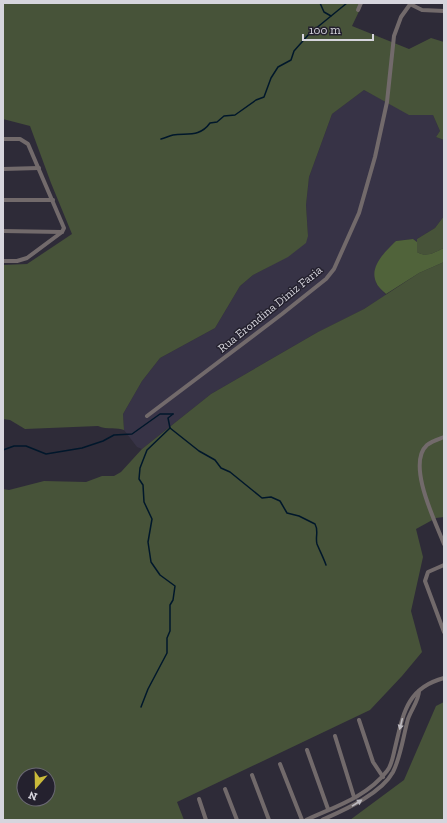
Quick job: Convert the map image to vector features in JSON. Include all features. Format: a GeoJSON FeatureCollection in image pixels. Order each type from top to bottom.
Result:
{"type":"FeatureCollection","features":[{"type":"Feature","properties":{"kind":"street"},"geometry":{"type":"LineString","coordinates":[[358,10],[361,3]]}},
{"type":"Feature","properties":{"kind":"street"},"geometry":{"type":"LineString","coordinates":[[410,3],[422,10],[444,11]]}},
{"type":"Feature","properties":{"kind":"street","name":"Rua Erondina Diniz Faria"},"geometry":{"type":"LineString","coordinates":[[147,416],[277,319],[326,279],[334,269],[359,213],[375,157],[387,102],[394,36],[401,17],[410,3]]}},
{"type":"Feature","properties":{"kind":"street"},"geometry":{"type":"LineString","coordinates":[[3,139],[20,139],[27,142],[63,225],[62,232],[27,258],[17,261],[3,261]]}},
{"type":"Feature","properties":{"kind":"street"},"geometry":{"type":"LineString","coordinates":[[3,169],[39,168]]}},
{"type":"Feature","properties":{"kind":"street"},"geometry":{"type":"LineString","coordinates":[[3,200],[53,200]]}},
{"type":"Feature","properties":{"kind":"street"},"geometry":{"type":"LineString","coordinates":[[3,231],[62,232]]}},
{"type":"Feature","properties":{"kind":"street"},"geometry":{"type":"LineString","coordinates":[[444,437],[427,445],[423,451],[419,468],[421,482],[444,544]]}},
{"type":"Feature","properties":{"kind":"street"},"geometry":{"type":"LineString","coordinates":[[444,564],[428,572],[425,581],[444,632]]}},
{"type":"Feature","properties":{"kind":"street"},"geometry":{"type":"LineString","coordinates":[[306,820],[354,797],[373,786],[383,776],[391,764],[407,706],[415,692],[435,681],[444,678]]}},
{"type":"Feature","properties":{"kind":"street"},"geometry":{"type":"LineString","coordinates":[[322,820],[359,802],[386,781],[394,771],[409,719],[419,696],[419,691]]}},
{"type":"Feature","properties":{"kind":"street"},"geometry":{"type":"LineString","coordinates":[[359,720],[373,762],[386,781]]}},
{"type":"Feature","properties":{"kind":"street"},"geometry":{"type":"LineString","coordinates":[[335,736],[354,797]]}},
{"type":"Feature","properties":{"kind":"street"},"geometry":{"type":"LineString","coordinates":[[306,750],[328,809]]}},
{"type":"Feature","properties":{"kind":"street"},"geometry":{"type":"LineString","coordinates":[[280,764],[302,820]]}},
{"type":"Feature","properties":{"kind":"street"},"geometry":{"type":"LineString","coordinates":[[252,775],[269,820]]}},
{"type":"Feature","properties":{"kind":"street"},"geometry":{"type":"LineString","coordinates":[[226,789],[237,820]]}},
{"type":"Feature","properties":{"kind":"street"},"geometry":{"type":"LineString","coordinates":[[198,799],[206,820]]}},
{"type":"Feature","properties":{"kind":"shaded area"},"geometry":{"type":"Polygon","coordinates":[[[364,90],[409,114],[433,115],[440,131],[436,137],[444,140],[444,216],[435,228],[417,239],[417,242],[413,239],[396,241],[376,283],[386,295],[364,309],[318,332],[211,394],[142,449],[137,447],[124,430],[123,414],[142,381],[160,358],[215,328],[240,286],[253,275],[270,266],[308,235],[306,205],[309,177],[332,114],[364,90]]]}},
{"type":"Feature","properties":{"kind":"green space"},"geometry":{"type":"Polygon","coordinates":[[[3,3],[363,3],[352,26],[409,49],[431,38],[444,42],[444,140],[436,137],[440,131],[433,115],[409,115],[364,90],[332,114],[309,177],[306,205],[308,236],[306,243],[288,257],[253,275],[240,286],[215,328],[160,358],[142,381],[123,414],[124,430],[98,426],[25,429],[10,420],[3,419],[3,265],[27,264],[72,234],[30,126],[3,119],[3,3]]]}},
{"type":"Feature","properties":{"kind":"green space"},"geometry":{"type":"Polygon","coordinates":[[[444,216],[444,248],[428,254],[421,254],[417,252],[417,239],[435,228],[444,216]]]}},
{"type":"Feature","properties":{"kind":"green space"},"geometry":{"type":"Polygon","coordinates":[[[413,239],[417,242],[417,252],[421,254],[431,254],[444,248],[444,262],[419,273],[386,294],[379,287],[374,276],[377,265],[383,254],[396,241],[413,239]]]}},
{"type":"Feature","properties":{"kind":"green space"},"geometry":{"type":"Polygon","coordinates":[[[444,262],[444,517],[436,518],[416,529],[423,557],[411,611],[422,652],[370,710],[177,802],[184,820],[3,820],[3,489],[9,490],[44,481],[86,482],[102,476],[114,476],[121,472],[142,449],[211,394],[318,332],[364,309],[419,273],[444,262]]]}},
{"type":"Feature","properties":{"kind":"green space"},"geometry":{"type":"Polygon","coordinates":[[[444,702],[444,820],[350,820],[404,780],[436,706],[444,702]]]}},
{"type":"Feature","properties":{"kind":"waterway"},"geometry":{"type":"LineString","coordinates":[[320,3],[324,12],[331,16]]}},
{"type":"Feature","properties":{"kind":"waterway"},"geometry":{"type":"LineString","coordinates":[[161,139],[173,135],[198,132],[210,123],[217,122],[224,116],[235,115],[256,100],[264,97],[271,78],[278,67],[291,60],[294,51],[309,34],[347,3]]}},
{"type":"Feature","properties":{"kind":"waterway"},"geometry":{"type":"LineString","coordinates":[[3,450],[14,446],[26,446],[46,454],[82,448],[103,441],[114,435],[132,434],[160,414],[173,414]]}},
{"type":"Feature","properties":{"kind":"waterway"},"geometry":{"type":"LineString","coordinates":[[173,414],[168,418],[170,428],[199,451],[215,460],[221,468],[230,472],[262,498],[271,497],[280,501],[287,513],[299,516],[315,524],[317,529],[317,544],[326,565]]}},
{"type":"Feature","properties":{"kind":"waterway"},"geometry":{"type":"LineString","coordinates":[[141,707],[148,689],[167,653],[167,638],[170,631],[170,605],[173,600],[175,586],[160,575],[151,562],[148,542],[152,519],[144,502],[143,485],[139,479],[140,468],[147,450],[170,428]]}}]}
